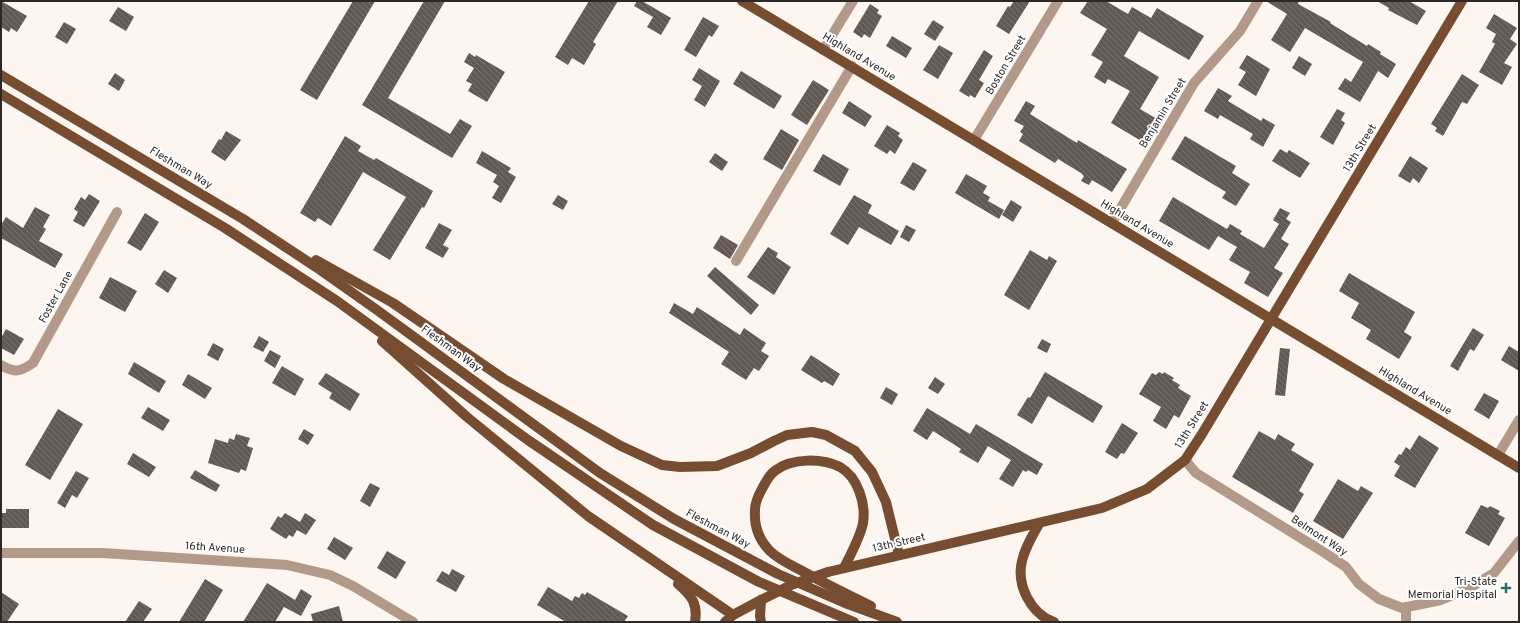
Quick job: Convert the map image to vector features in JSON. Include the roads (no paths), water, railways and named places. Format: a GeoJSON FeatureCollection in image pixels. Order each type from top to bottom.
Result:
{"type":"FeatureCollection","features":[{"type":"Feature","properties":{"kind":"main road","name":"Highland Avenue"},"geometry":{"type":"LineString","coordinates":[[742,1],[1519,468]]}},
{"type":"Feature","properties":{"kind":"main road","name":"13th Street"},"geometry":{"type":"LineString","coordinates":[[729,619],[761,600],[791,585],[828,572],[1039,524],[1102,508],[1147,489],[1185,460],[1462,1]]}},
{"type":"Feature","properties":{"kind":"main road","name":"Fleshman Way"},"geometry":{"type":"LineString","coordinates":[[1,75],[242,219],[316,267],[600,473],[674,519],[778,574],[845,603],[897,622]]}},
{"type":"Feature","properties":{"kind":"main road"},"geometry":{"type":"LineString","coordinates":[[1,94],[225,228],[337,301],[528,440],[653,525],[759,582],[854,622]]}},
{"type":"Feature","properties":{"kind":"main road"},"geometry":{"type":"LineString","coordinates":[[242,219],[392,303],[504,379],[621,446],[662,465],[680,467],[717,466],[751,454],[787,435],[812,432],[826,435],[855,450],[872,472],[886,502],[899,555]]}},
{"type":"Feature","properties":{"kind":"main road"},"geometry":{"type":"LineString","coordinates":[[337,301],[473,422],[588,516],[647,556],[729,619]]}},
{"type":"Feature","properties":{"kind":"main road"},"geometry":{"type":"LineString","coordinates":[[844,568],[863,525],[864,512],[860,492],[851,478],[840,468],[815,461],[800,461],[787,464],[776,470],[766,481],[755,505],[754,520],[759,536],[770,551],[792,566],[903,622]]}},
{"type":"Feature","properties":{"kind":"main road"},"geometry":{"type":"LineString","coordinates":[[1039,524],[1029,540],[1022,561],[1020,577],[1028,601],[1037,611],[1054,622]]}},
{"type":"Feature","properties":{"kind":"main road"},"geometry":{"type":"LineString","coordinates":[[647,556],[686,591],[695,604],[695,622]]}},
{"type":"Feature","properties":{"kind":"main road"},"geometry":{"type":"LineString","coordinates":[[761,600],[761,622]]}},
{"type":"Feature","properties":{"kind":"street"},"geometry":{"type":"LineString","coordinates":[[823,50],[853,1]]}},
{"type":"Feature","properties":{"kind":"street","name":"Boston Street"},"geometry":{"type":"LineString","coordinates":[[974,140],[1058,1]]}},
{"type":"Feature","properties":{"kind":"street","name":"Benjamin Street"},"geometry":{"type":"LineString","coordinates":[[1112,223],[1194,83],[1240,30],[1258,1]]}},
{"type":"Feature","properties":{"kind":"street"},"geometry":{"type":"LineString","coordinates":[[736,261],[852,66]]}},
{"type":"Feature","properties":{"kind":"street","name":"Foster Lane"},"geometry":{"type":"LineString","coordinates":[[1,365],[10,371],[22,371],[33,363],[117,212]]}},
{"type":"Feature","properties":{"kind":"street"},"geometry":{"type":"LineString","coordinates":[[1498,455],[1519,420]]}},
{"type":"Feature","properties":{"kind":"street","name":"Belmont Way"},"geometry":{"type":"LineString","coordinates":[[1185,460],[1196,473],[1325,553],[1346,568],[1360,584],[1379,599],[1402,608],[1441,600],[1471,587],[1494,573],[1519,541]]}},
{"type":"Feature","properties":{"kind":"street","name":"16th Avenue"},"geometry":{"type":"LineString","coordinates":[[1,552],[103,553],[287,565],[330,575],[414,622]]}},
{"type":"Feature","properties":{"kind":"street"},"geometry":{"type":"LineString","coordinates":[[1406,607],[1406,622]]}},
{"type":"Feature","properties":{"kind":"place","name":"Tri-State Memorial Hospital"},"geometry":{"type":"Point","coordinates":[1506,588]}}]}
